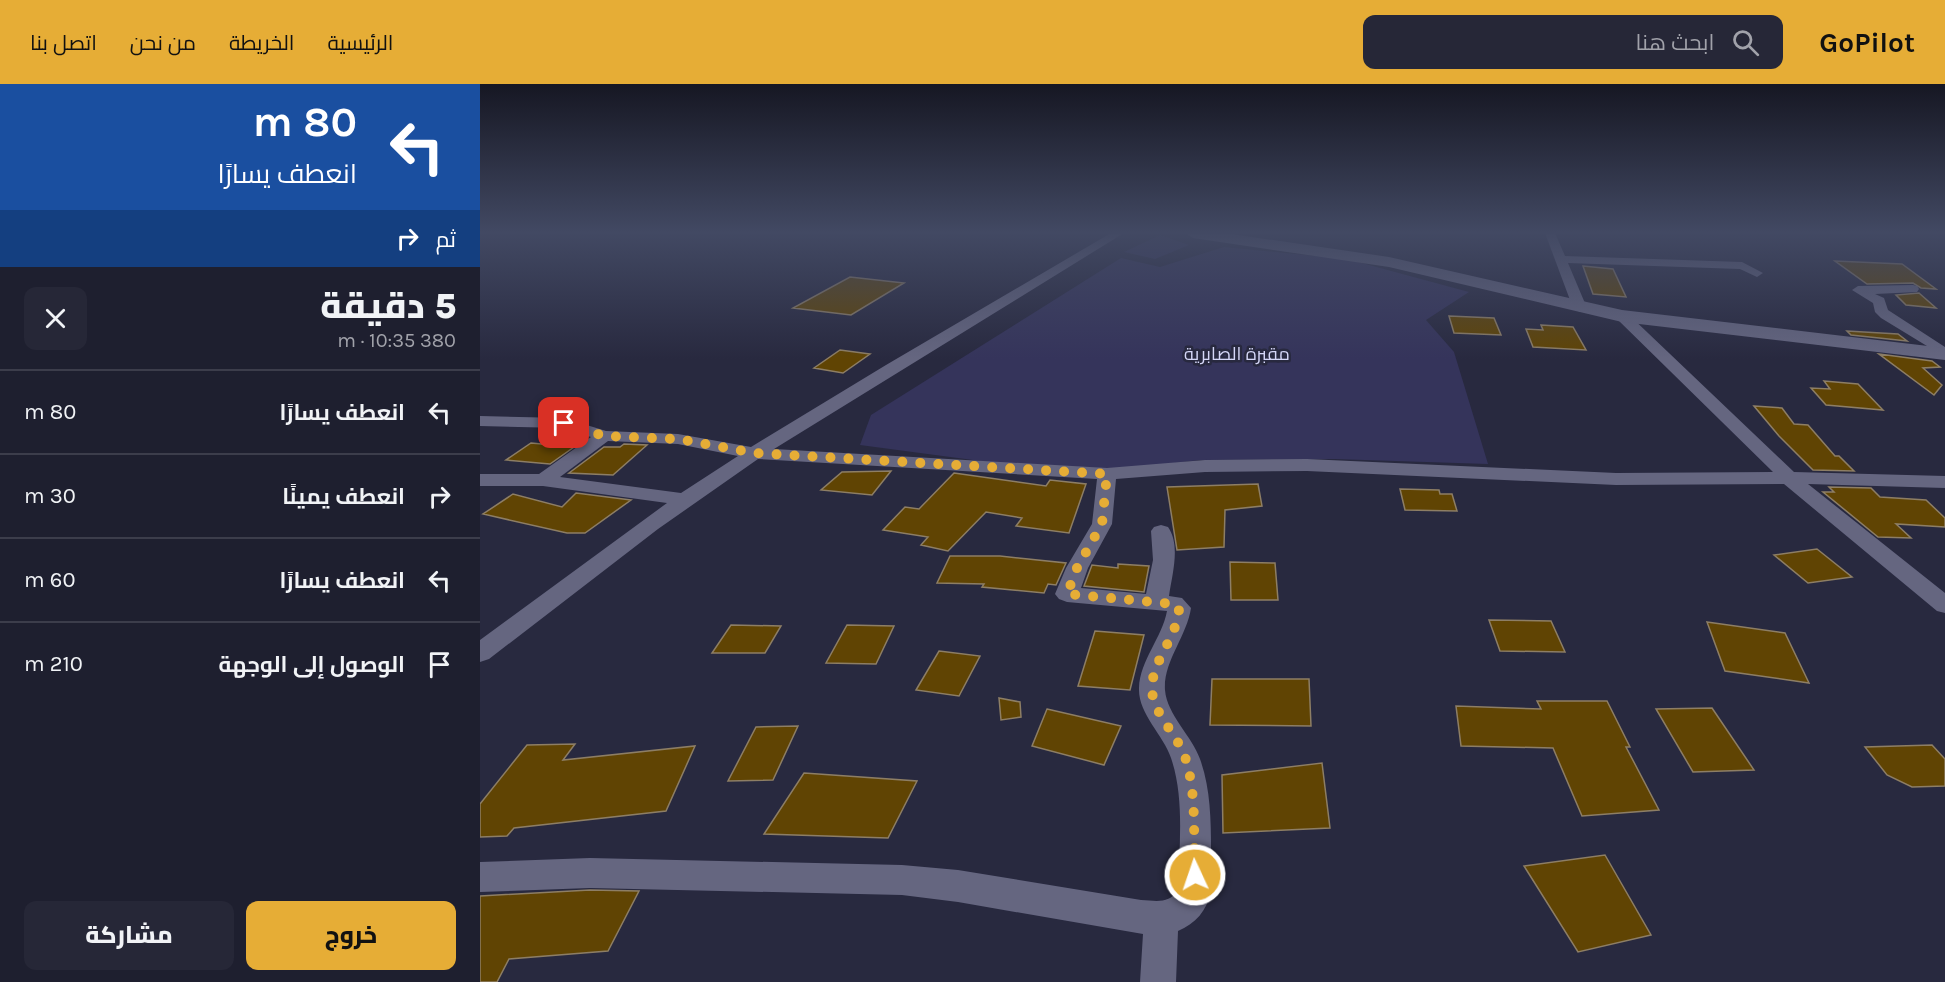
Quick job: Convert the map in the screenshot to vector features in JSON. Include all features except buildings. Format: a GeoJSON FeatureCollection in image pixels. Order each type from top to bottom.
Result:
{"type":"FeatureCollection","features":[{"type":"Feature","properties":{"kind":"street"},"geometry":{"type":"LineString","coordinates":[[480,653],[754,453],[869,380],[1048,275]]}},
{"type":"Feature","properties":{"kind":"street"},"geometry":{"type":"LineString","coordinates":[[1442,275],[1622,316],[1945,353]]}},
{"type":"Feature","properties":{"kind":"street"},"geometry":{"type":"LineString","coordinates":[[1567,275],[1580,308]]}},
{"type":"Feature","properties":{"kind":"street"},"geometry":{"type":"LineString","coordinates":[[1913,289],[1858,290],[1879,301],[1882,312],[1886,315],[1945,353]]}},
{"type":"Feature","properties":{"kind":"street"},"geometry":{"type":"LineString","coordinates":[[1622,316],[1790,479],[1945,605]]}},
{"type":"Feature","properties":{"kind":"street"},"geometry":{"type":"LineString","coordinates":[[480,421],[564,423],[604,436],[678,439],[754,453],[1107,474],[1216,466],[1307,465],[1594,478],[1945,482]]}},
{"type":"Feature","properties":{"kind":"street"},"geometry":{"type":"LineString","coordinates":[[543,480],[604,436]]}},
{"type":"Feature","properties":{"kind":"street"},"geometry":{"type":"LineString","coordinates":[[480,877],[590,873],[902,880],[958,886],[1161,918],[1180,916],[1190,906],[1196,891],[1191,793],[1186,761],[1178,738],[1157,708],[1152,694],[1152,678],[1180,610],[1174,604],[1067,594],[1077,568],[1102,524],[1107,474]]}},
{"type":"Feature","properties":{"kind":"street"},"geometry":{"type":"LineString","coordinates":[[480,480],[543,480],[687,500]]}},
{"type":"Feature","properties":{"kind":"street"},"geometry":{"type":"LineString","coordinates":[[1156,602],[1164,560],[1161,531]]}},
{"type":"Feature","properties":{"kind":"street"},"geometry":{"type":"LineString","coordinates":[[1158,982],[1161,918]]}},
{"type":"Feature","properties":{"kind":"green space","name":"مقبرة الصابرية"},"geometry":{"type":"Polygon","coordinates":[[[1094,275],[1406,275],[1469,292],[1426,320],[1454,352],[1488,464],[1334,459],[1200,460],[1077,474],[860,445],[871,415],[1094,275]]]}},
{"type":"Feature","properties":{"kind":"route"},"geometry":{"type":"LineString","coordinates":[[564,423],[589,429],[604,436],[678,439],[754,453],[1107,474],[1102,524],[1077,568],[1067,594],[1174,604],[1179,608],[1174,626],[1152,678],[1152,694],[1157,708],[1178,738],[1186,761],[1191,793],[1195,875]]}}]}
